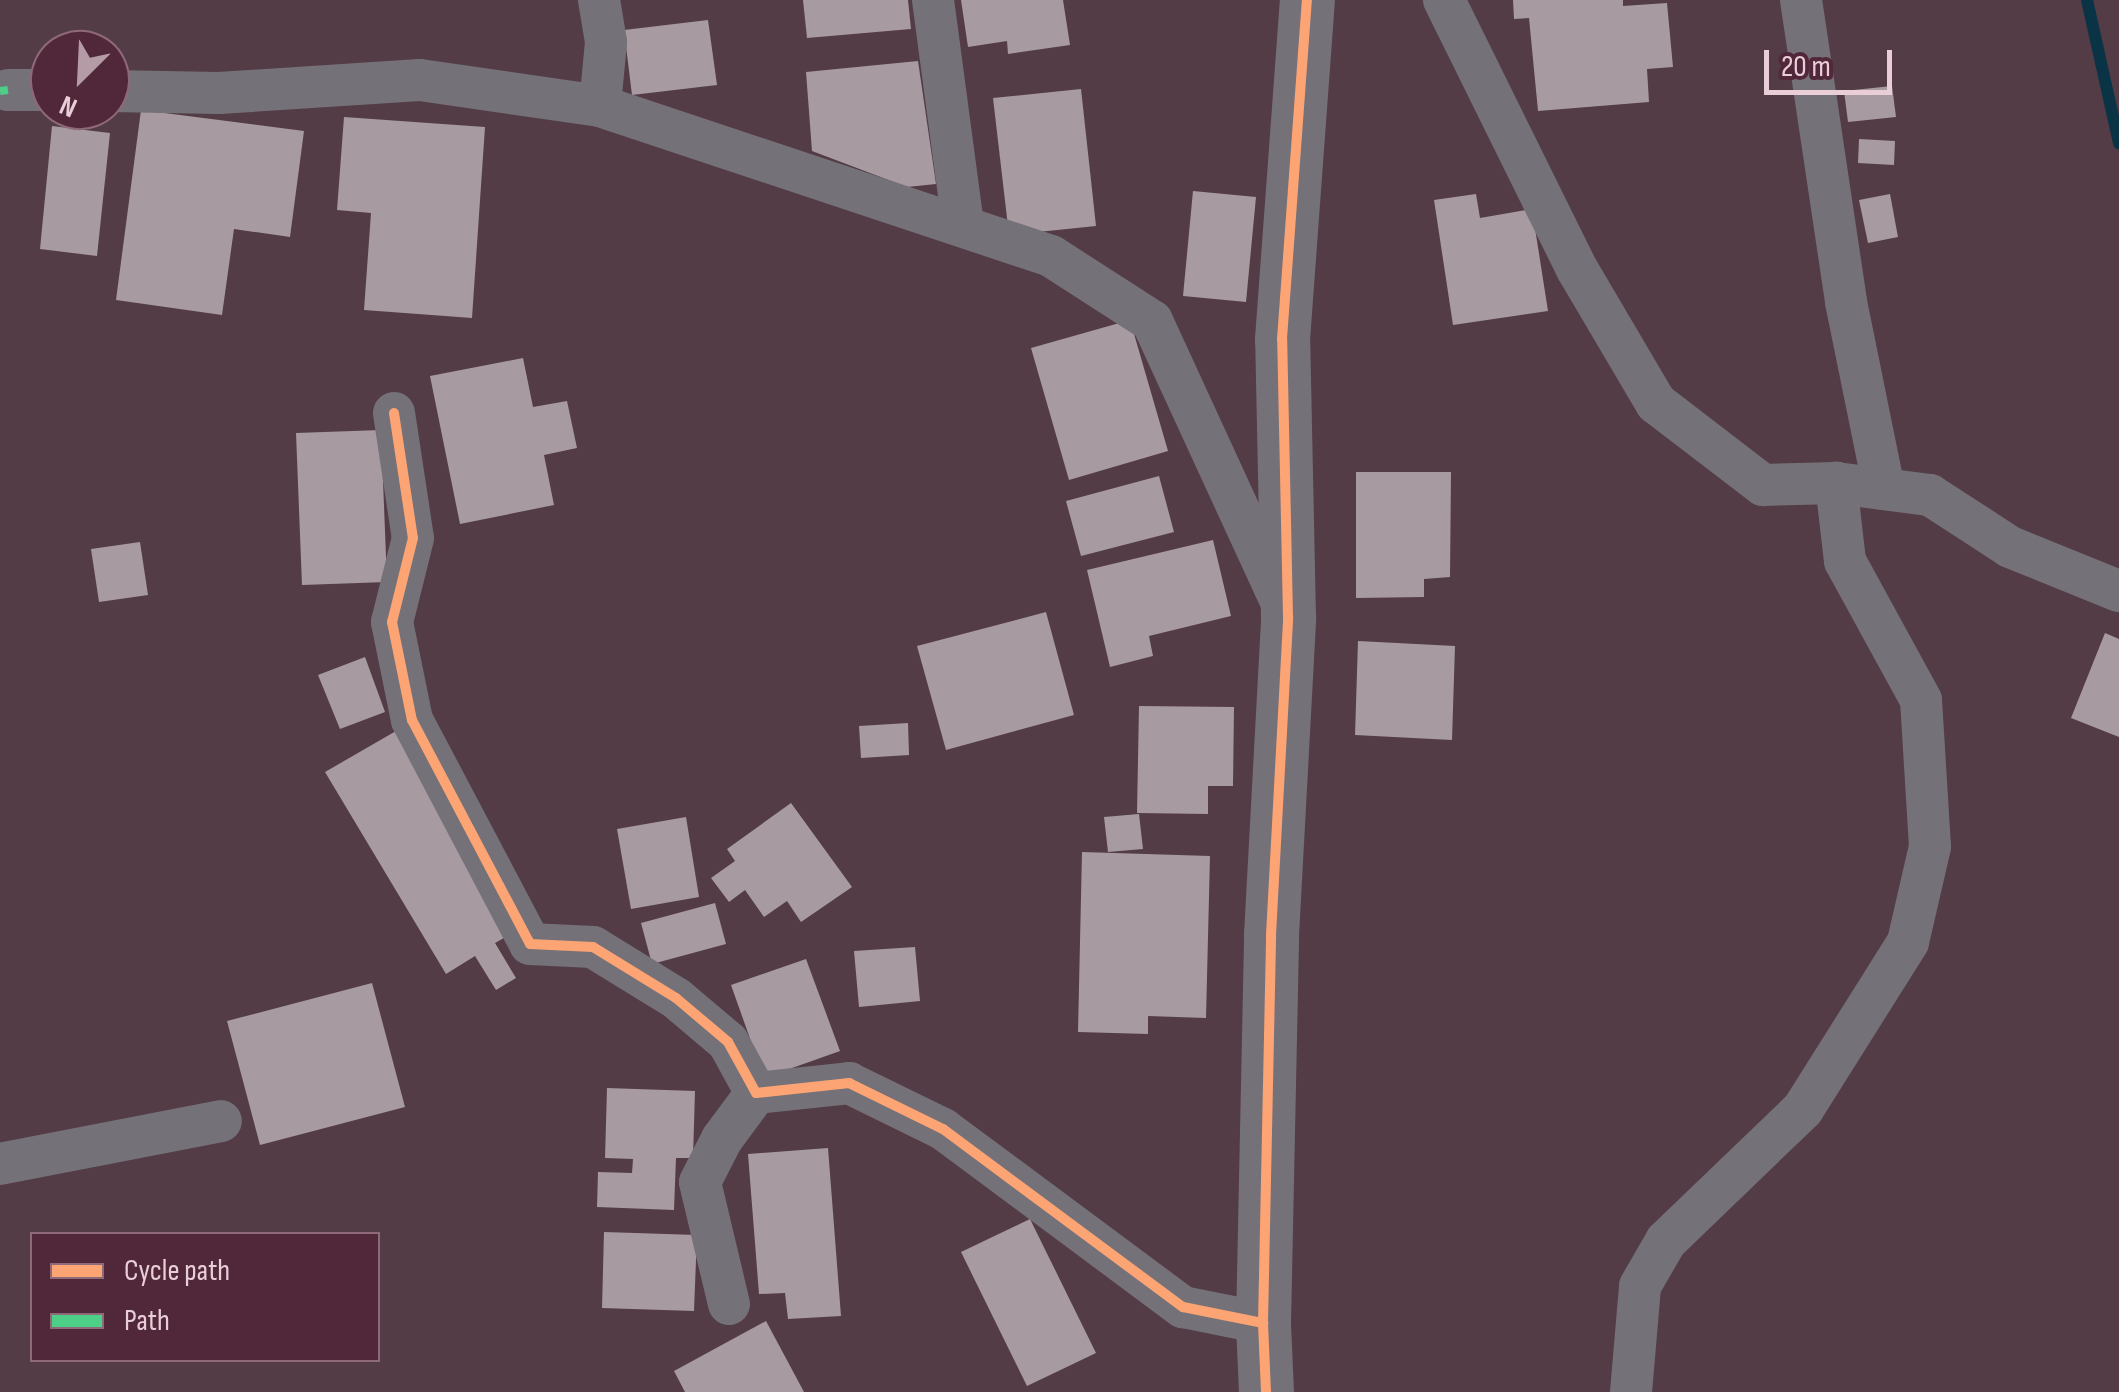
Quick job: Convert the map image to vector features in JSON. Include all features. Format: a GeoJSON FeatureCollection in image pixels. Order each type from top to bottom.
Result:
{"type":"FeatureCollection","features":[{"type":"Feature","properties":{"kind":"street"},"geometry":{"type":"LineString","coordinates":[[600,0],[606,42],[600,106]]}},
{"type":"Feature","properties":{"kind":"street"},"geometry":{"type":"LineString","coordinates":[[932,0],[963,225]]}},
{"type":"Feature","properties":{"kind":"street"},"geometry":{"type":"LineString","coordinates":[[1266,1392],[1262,1323],[1271,935],[1288,617],[1282,340],[1307,0]]}},
{"type":"Feature","properties":{"kind":"street"},"geometry":{"type":"LineString","coordinates":[[1444,0],[1577,268],[1656,403],[1763,485],[1836,483],[1930,495],[2010,547],[2119,591]]}},
{"type":"Feature","properties":{"kind":"street"},"geometry":{"type":"LineString","coordinates":[[1801,0],[1846,302],[1884,489]]}},
{"type":"Feature","properties":{"kind":"street"},"geometry":{"type":"LineString","coordinates":[[130,91],[219,92],[420,80],[600,106],[1051,256],[1152,320],[1288,617]]}},
{"type":"Feature","properties":{"kind":"street"},"geometry":{"type":"LineString","coordinates":[[8,90],[30,90]]}},
{"type":"Feature","properties":{"kind":"street"},"geometry":{"type":"LineString","coordinates":[[394,413],[413,538],[392,622],[412,720],[530,944],[593,947],[676,998],[728,1042],[756,1092]]}},
{"type":"Feature","properties":{"kind":"street"},"geometry":{"type":"LineString","coordinates":[[1631,1392],[1640,1286],[1666,1241],[1803,1110],[1908,942],[1930,847],[1921,700],[1845,561],[1836,483]]}},
{"type":"Feature","properties":{"kind":"street"},"geometry":{"type":"LineString","coordinates":[[729,1304],[700,1182],[722,1138],[756,1092],[849,1083],[943,1130],[1184,1307],[1262,1323]]}},
{"type":"Feature","properties":{"kind":"street"},"geometry":{"type":"LineString","coordinates":[[0,1164],[221,1121]]}},
{"type":"Feature","properties":{"kind":"building"},"geometry":{"type":"Polygon","coordinates":[[[803,0],[908,0],[911,29],[807,38],[803,0]]]}},
{"type":"Feature","properties":{"kind":"building"},"geometry":{"type":"Polygon","coordinates":[[[961,0],[1063,0],[1070,45],[1008,54],[1007,41],[968,47],[961,0]]]}},
{"type":"Feature","properties":{"kind":"building"},"geometry":{"type":"Polygon","coordinates":[[[1513,0],[1623,0],[1623,6],[1667,3],[1673,67],[1647,69],[1649,102],[1538,111],[1529,18],[1514,19],[1513,0]]]}},
{"type":"Feature","properties":{"kind":"building"},"geometry":{"type":"Polygon","coordinates":[[[708,20],[717,85],[632,95],[624,30],[708,20]]]}},
{"type":"Feature","properties":{"kind":"building"},"geometry":{"type":"Polygon","coordinates":[[[918,61],[936,184],[907,187],[812,151],[806,72],[918,61]]]}},
{"type":"Feature","properties":{"kind":"building"},"geometry":{"type":"Polygon","coordinates":[[[1892,86],[1896,117],[1848,122],[1844,91],[1892,86]]]}},
{"type":"Feature","properties":{"kind":"building"},"geometry":{"type":"Polygon","coordinates":[[[1081,89],[1096,226],[1009,235],[993,98],[1081,89]]]}},
{"type":"Feature","properties":{"kind":"building"},"geometry":{"type":"Polygon","coordinates":[[[141,110],[304,131],[290,237],[234,229],[222,315],[116,300],[141,110]]]}},
{"type":"Feature","properties":{"kind":"building"},"geometry":{"type":"Polygon","coordinates":[[[344,117],[485,127],[472,318],[364,310],[371,213],[337,210],[344,117]]]}},
{"type":"Feature","properties":{"kind":"building"},"geometry":{"type":"Polygon","coordinates":[[[52,130],[110,133],[97,256],[40,249],[52,130]]]}},
{"type":"Feature","properties":{"kind":"building"},"geometry":{"type":"Polygon","coordinates":[[[1859,139],[1895,141],[1894,165],[1858,163],[1859,139]]]}},
{"type":"Feature","properties":{"kind":"building"},"geometry":{"type":"Polygon","coordinates":[[[1193,191],[1256,197],[1246,302],[1183,296],[1193,191]]]}},
{"type":"Feature","properties":{"kind":"building"},"geometry":{"type":"Polygon","coordinates":[[[1476,194],[1480,218],[1532,209],[1548,311],[1453,325],[1434,200],[1476,194]]]}},
{"type":"Feature","properties":{"kind":"building"},"geometry":{"type":"Polygon","coordinates":[[[1890,194],[1898,237],[1868,243],[1859,200],[1890,194]]]}},
{"type":"Feature","properties":{"kind":"building"},"geometry":{"type":"Polygon","coordinates":[[[1130,320],[1168,451],[1069,480],[1031,348],[1130,320]]]}},
{"type":"Feature","properties":{"kind":"building"},"geometry":{"type":"Polygon","coordinates":[[[523,358],[533,407],[567,401],[577,448],[544,455],[554,505],[460,524],[430,376],[523,358]]]}},
{"type":"Feature","properties":{"kind":"building"},"geometry":{"type":"Polygon","coordinates":[[[381,430],[387,582],[302,585],[296,433],[381,430]]]}},
{"type":"Feature","properties":{"kind":"building"},"geometry":{"type":"Polygon","coordinates":[[[1356,472],[1451,472],[1450,577],[1424,579],[1424,597],[1356,598],[1356,472]]]}},
{"type":"Feature","properties":{"kind":"building"},"geometry":{"type":"Polygon","coordinates":[[[1159,476],[1174,532],[1081,556],[1066,501],[1159,476]]]}},
{"type":"Feature","properties":{"kind":"building"},"geometry":{"type":"Polygon","coordinates":[[[1213,540],[1231,616],[1149,636],[1153,656],[1110,667],[1087,570],[1213,540]]]}},
{"type":"Feature","properties":{"kind":"building"},"geometry":{"type":"Polygon","coordinates":[[[140,542],[148,595],[99,602],[91,549],[140,542]]]}},
{"type":"Feature","properties":{"kind":"building"},"geometry":{"type":"Polygon","coordinates":[[[1046,612],[1074,715],[946,750],[917,646],[1046,612]]]}},
{"type":"Feature","properties":{"kind":"building"},"geometry":{"type":"Polygon","coordinates":[[[2105,633],[2119,639],[2119,737],[2071,718],[2105,633]]]}},
{"type":"Feature","properties":{"kind":"building"},"geometry":{"type":"Polygon","coordinates":[[[1358,641],[1455,646],[1452,740],[1355,735],[1358,641]]]}},
{"type":"Feature","properties":{"kind":"building"},"geometry":{"type":"Polygon","coordinates":[[[365,657],[385,712],[340,729],[318,675],[365,657]]]}},
{"type":"Feature","properties":{"kind":"building"},"geometry":{"type":"Polygon","coordinates":[[[1139,706],[1234,707],[1233,786],[1208,786],[1208,814],[1137,813],[1139,706]]]}},
{"type":"Feature","properties":{"kind":"building"},"geometry":{"type":"Polygon","coordinates":[[[908,723],[909,755],[861,758],[859,726],[908,723]]]}},
{"type":"Feature","properties":{"kind":"building"},"geometry":{"type":"Polygon","coordinates":[[[396,731],[516,931],[495,943],[516,978],[496,990],[475,956],[446,974],[325,772],[396,731]]]}},
{"type":"Feature","properties":{"kind":"building"},"geometry":{"type":"Polygon","coordinates":[[[791,803],[852,887],[801,922],[787,901],[764,917],[745,890],[729,902],[711,878],[735,861],[727,849],[791,803]]]}},
{"type":"Feature","properties":{"kind":"building"},"geometry":{"type":"Polygon","coordinates":[[[1139,814],[1143,849],[1108,852],[1104,817],[1139,814]]]}},
{"type":"Feature","properties":{"kind":"building"},"geometry":{"type":"Polygon","coordinates":[[[686,817],[699,897],[631,909],[617,829],[686,817]]]}},
{"type":"Feature","properties":{"kind":"building"},"geometry":{"type":"Polygon","coordinates":[[[1082,852],[1210,856],[1206,1018],[1148,1016],[1148,1034],[1078,1032],[1082,852]]]}},
{"type":"Feature","properties":{"kind":"building"},"geometry":{"type":"Polygon","coordinates":[[[715,903],[726,944],[652,964],[641,923],[715,903]]]}},
{"type":"Feature","properties":{"kind":"building"},"geometry":{"type":"Polygon","coordinates":[[[915,947],[920,1001],[859,1007],[854,951],[915,947]]]}},
{"type":"Feature","properties":{"kind":"building"},"geometry":{"type":"Polygon","coordinates":[[[806,959],[840,1051],[764,1078],[731,985],[806,959]]]}},
{"type":"Feature","properties":{"kind":"building"},"geometry":{"type":"Polygon","coordinates":[[[372,983],[405,1107],[260,1145],[227,1021],[372,983]]]}},
{"type":"Feature","properties":{"kind":"building"},"geometry":{"type":"Polygon","coordinates":[[[607,1088],[695,1091],[693,1158],[676,1158],[674,1210],[597,1207],[598,1172],[632,1173],[633,1159],[605,1158],[607,1088]]]}},
{"type":"Feature","properties":{"kind":"building"},"geometry":{"type":"Polygon","coordinates":[[[828,1148],[841,1316],[788,1319],[785,1293],[759,1294],[748,1154],[828,1148]]]}},
{"type":"Feature","properties":{"kind":"building"},"geometry":{"type":"Polygon","coordinates":[[[1030,1219],[1096,1353],[1027,1386],[961,1252],[1030,1219]]]}},
{"type":"Feature","properties":{"kind":"building"},"geometry":{"type":"Polygon","coordinates":[[[604,1232],[697,1235],[694,1311],[602,1308],[604,1232]]]}},
{"type":"Feature","properties":{"kind":"building"},"geometry":{"type":"Polygon","coordinates":[[[766,1321],[804,1392],[685,1392],[674,1371],[766,1321]]]}},
{"type":"Feature","properties":{"kind":"waterway"},"geometry":{"type":"LineString","coordinates":[[2087,0],[2119,143]]}},
{"type":"Feature","properties":{"kind":"marked path"},"geometry":{"type":"LineString","coordinates":[[0,91],[8,90]]}},
{"type":"Feature","properties":{"kind":"cycle path"},"geometry":{"type":"LineString","coordinates":[[1266,1392],[1263,1323],[1271,935],[1288,617],[1282,339],[1307,0]]}},
{"type":"Feature","properties":{"kind":"cycle path"},"geometry":{"type":"LineString","coordinates":[[394,413],[413,538],[392,622],[412,720],[530,944],[593,947],[676,998],[728,1042],[756,1093],[849,1083],[943,1129],[1183,1307],[1263,1323]]}}]}
